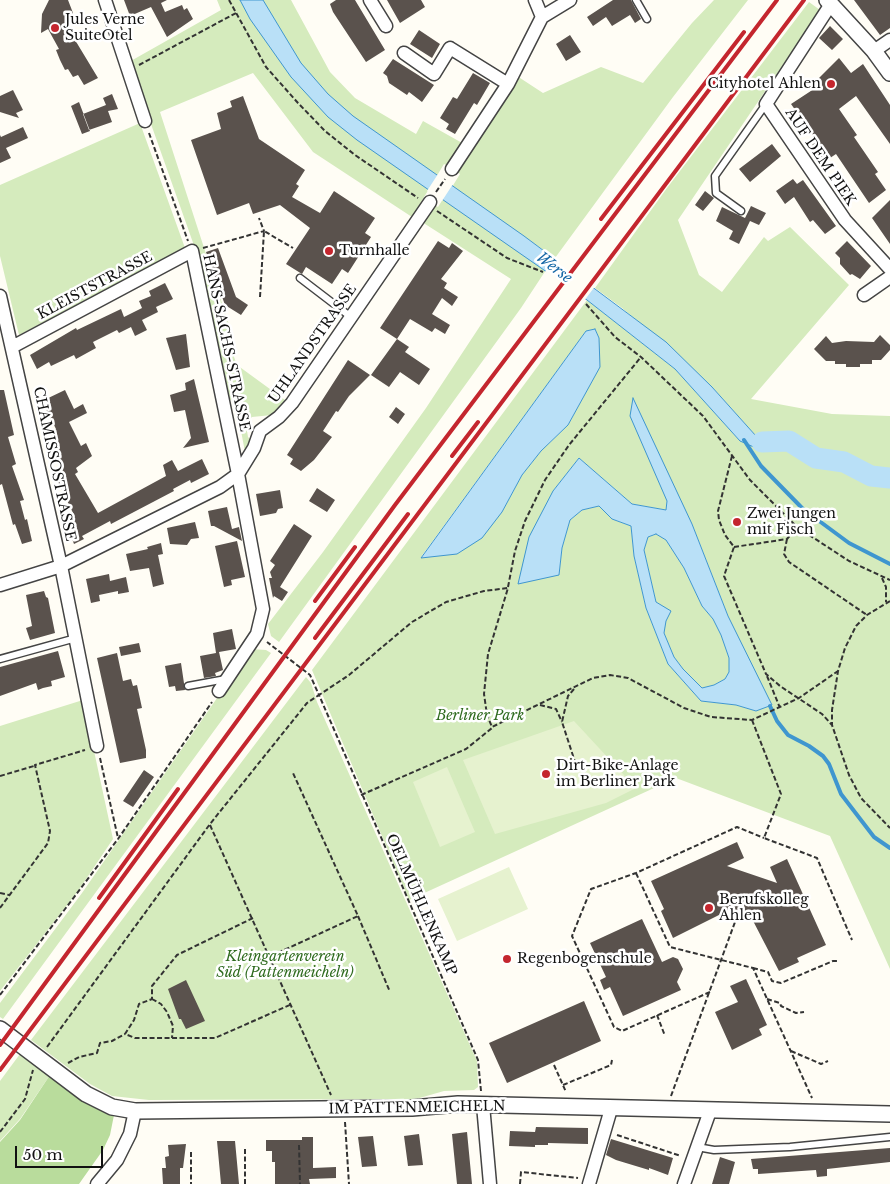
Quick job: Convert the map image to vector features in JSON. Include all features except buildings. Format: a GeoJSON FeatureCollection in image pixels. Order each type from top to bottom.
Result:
{"type":"FeatureCollection","features":[{"type":"Feature","properties":{"kind":"street"},"geometry":{"type":"LineString","coordinates":[[105,0],[145,121]]}},
{"type":"Feature","properties":{"kind":"street"},"geometry":{"type":"LineString","coordinates":[[370,0],[386,26]]}},
{"type":"Feature","properties":{"kind":"street"},"geometry":{"type":"LineString","coordinates":[[534,0],[542,16]]}},
{"type":"Feature","properties":{"kind":"street"},"geometry":{"type":"LineString","coordinates":[[452,169],[508,84],[542,16],[570,0]]}},
{"type":"Feature","properties":{"kind":"street"},"geometry":{"type":"LineString","coordinates":[[829,2],[874,51],[890,73]]}},
{"type":"Feature","properties":{"kind":"street","name":"AUF DEM PIEK"},"geometry":{"type":"LineString","coordinates":[[829,2],[766,104],[845,220],[890,269]]}},
{"type":"Feature","properties":{"kind":"street"},"geometry":{"type":"LineString","coordinates":[[874,51],[890,40]]}},
{"type":"Feature","properties":{"kind":"street"},"geometry":{"type":"LineString","coordinates":[[404,53],[434,74],[450,48],[508,84]]}},
{"type":"Feature","properties":{"kind":"street","name":"UHLANDSTRASSE"},"geometry":{"type":"LineString","coordinates":[[0,585],[61,566],[220,487],[238,474],[254,448],[260,431],[280,417],[292,403],[429,203]]}},
{"type":"Feature","properties":{"kind":"street","name":"KLEISTSTRASSE"},"geometry":{"type":"LineString","coordinates":[[12,347],[192,251]]}},
{"type":"Feature","properties":{"kind":"street","name":"HANS-SACHS-STRASSE"},"geometry":{"type":"LineString","coordinates":[[192,251],[238,474],[263,609],[257,634],[219,691]]}},
{"type":"Feature","properties":{"kind":"street"},"geometry":{"type":"LineString","coordinates":[[864,295],[890,277]]}},
{"type":"Feature","properties":{"kind":"street","name":"CHAMISSOSTRASSE"},"geometry":{"type":"LineString","coordinates":[[1,304],[61,566],[97,746]]}},
{"type":"Feature","properties":{"kind":"street","name":"IM PATTENMEICHELN"},"geometry":{"type":"LineString","coordinates":[[0,1029],[86,1094],[112,1107],[135,1111],[339,1109],[483,1105],[890,1114]]}},
{"type":"Feature","properties":{"kind":"street"},"geometry":{"type":"LineString","coordinates":[[483,1105],[490,1184]]}},
{"type":"Feature","properties":{"kind":"street"},"geometry":{"type":"LineString","coordinates":[[589,1182],[611,1109]]}},
{"type":"Feature","properties":{"kind":"street"},"geometry":{"type":"LineString","coordinates":[[96,1184],[117,1160],[130,1134],[135,1111]]}},
{"type":"Feature","properties":{"kind":"street"},"geometry":{"type":"LineString","coordinates":[[684,1184],[710,1111]]}},
{"type":"Feature","properties":{"kind":"lane"},"geometry":{"type":"LineString","coordinates":[[636,0],[647,19]]}},
{"type":"Feature","properties":{"kind":"lane"},"geometry":{"type":"LineString","coordinates":[[742,211],[716,193],[715,176],[766,104]]}},
{"type":"Feature","properties":{"kind":"lane"},"geometry":{"type":"LineString","coordinates":[[300,278],[351,317]]}},
{"type":"Feature","properties":{"kind":"lane"},"geometry":{"type":"LineString","coordinates":[[0,659],[76,638]]}},
{"type":"Feature","properties":{"kind":"lane"},"geometry":{"type":"LineString","coordinates":[[188,686],[228,678]]}},
{"type":"Feature","properties":{"kind":"lane"},"geometry":{"type":"LineString","coordinates":[[694,1153],[890,1137]]}},
{"type":"Feature","properties":{"kind":"path"},"geometry":{"type":"LineString","coordinates":[[229,0],[266,67],[325,131],[355,155],[429,203],[507,258],[543,272]]}},
{"type":"Feature","properties":{"kind":"path"},"geometry":{"type":"LineString","coordinates":[[128,71],[236,13]]}},
{"type":"Feature","properties":{"kind":"path","name":"HANS-SACHS-STRASSE"},"geometry":{"type":"LineString","coordinates":[[145,121],[192,251]]}},
{"type":"Feature","properties":{"kind":"path"},"geometry":{"type":"LineString","coordinates":[[429,203],[452,169]]}},
{"type":"Feature","properties":{"kind":"path"},"geometry":{"type":"LineString","coordinates":[[259,218],[264,231],[260,297]]}},
{"type":"Feature","properties":{"kind":"path"},"geometry":{"type":"LineString","coordinates":[[192,251],[264,231],[293,248]]}},
{"type":"Feature","properties":{"kind":"path"},"geometry":{"type":"LineString","coordinates":[[586,304],[616,336],[641,357],[702,416],[755,486],[797,527],[849,561],[890,580]]}},
{"type":"Feature","properties":{"kind":"path"},"geometry":{"type":"LineString","coordinates":[[492,727],[487,715],[484,694],[488,654],[508,588],[515,550],[526,521],[545,480],[570,445],[641,357]]}},
{"type":"Feature","properties":{"kind":"path"},"geometry":{"type":"LineString","coordinates":[[732,456],[718,511],[722,528],[734,547]]}},
{"type":"Feature","properties":{"kind":"path"},"geometry":{"type":"LineString","coordinates":[[797,527],[788,539],[784,554],[789,562],[867,615]]}},
{"type":"Feature","properties":{"kind":"path"},"geometry":{"type":"LineString","coordinates":[[734,547],[788,539]]}},
{"type":"Feature","properties":{"kind":"path"},"geometry":{"type":"LineString","coordinates":[[734,547],[724,576],[780,708]]}},
{"type":"Feature","properties":{"kind":"path"},"geometry":{"type":"LineString","coordinates":[[882,576],[886,587],[886,602]]}},
{"type":"Feature","properties":{"kind":"path"},"geometry":{"type":"LineString","coordinates":[[41,1060],[50,1041],[210,824],[307,703],[349,675],[412,622],[446,602],[484,591],[508,588]]}},
{"type":"Feature","properties":{"kind":"path"},"geometry":{"type":"LineString","coordinates":[[890,601],[867,615],[856,626],[845,648],[833,696],[832,725],[849,774],[861,798],[890,828]]}},
{"type":"Feature","properties":{"kind":"path","name":"OELMÜHLENKAMP"},"geometry":{"type":"LineString","coordinates":[[257,634],[310,675],[478,1060],[481,1092],[475,1092]]}},
{"type":"Feature","properties":{"kind":"path"},"geometry":{"type":"LineString","coordinates":[[362,795],[466,749],[492,727],[593,678],[610,675],[628,678],[684,708],[725,719],[752,720],[775,711],[799,698],[838,670]]}},
{"type":"Feature","properties":{"kind":"path"},"geometry":{"type":"LineString","coordinates":[[766,674],[822,714],[832,725]]}},
{"type":"Feature","properties":{"kind":"path"},"geometry":{"type":"LineString","coordinates":[[562,722],[568,696],[575,688]]}},
{"type":"Feature","properties":{"kind":"path"},"geometry":{"type":"LineString","coordinates":[[0,995],[118,839],[219,691]]}},
{"type":"Feature","properties":{"kind":"path"},"geometry":{"type":"LineString","coordinates":[[540,705],[556,709],[576,765]]}},
{"type":"Feature","properties":{"kind":"path"},"geometry":{"type":"LineString","coordinates":[[752,720],[781,794],[764,838]]}},
{"type":"Feature","properties":{"kind":"path"},"geometry":{"type":"LineString","coordinates":[[0,776],[97,746],[118,839]]}},
{"type":"Feature","properties":{"kind":"path"},"geometry":{"type":"LineString","coordinates":[[0,908],[48,843],[50,831],[35,765]]}},
{"type":"Feature","properties":{"kind":"path"},"geometry":{"type":"LineString","coordinates":[[293,773],[358,916],[390,992]]}},
{"type":"Feature","properties":{"kind":"path"},"geometry":{"type":"LineString","coordinates":[[210,824],[271,956],[330,1094],[339,1109],[349,1184]]}},
{"type":"Feature","properties":{"kind":"path"},"geometry":{"type":"LineString","coordinates":[[710,992],[622,1031],[614,1027],[572,936],[591,889],[636,873],[737,826],[818,858],[852,940]]}},
{"type":"Feature","properties":{"kind":"path"},"geometry":{"type":"LineString","coordinates":[[636,873],[670,947],[768,972],[772,981],[782,984],[833,961],[838,961]]}},
{"type":"Feature","properties":{"kind":"path"},"geometry":{"type":"LineString","coordinates":[[0,893],[9,895]]}},
{"type":"Feature","properties":{"kind":"path"},"geometry":{"type":"LineString","coordinates":[[271,956],[358,916]]}},
{"type":"Feature","properties":{"kind":"path"},"geometry":{"type":"LineString","coordinates":[[152,999],[152,986],[177,955],[253,918]]}},
{"type":"Feature","properties":{"kind":"path"},"geometry":{"type":"LineString","coordinates":[[666,1110],[734,922]]}},
{"type":"Feature","properties":{"kind":"path"},"geometry":{"type":"LineString","coordinates":[[753,968],[814,1104],[815,1113]]}},
{"type":"Feature","properties":{"kind":"path"},"geometry":{"type":"LineString","coordinates":[[79,1056],[97,1053],[100,1044],[112,1041],[125,1034],[134,1020],[139,1004],[152,999]]}},
{"type":"Feature","properties":{"kind":"path"},"geometry":{"type":"LineString","coordinates":[[152,999],[161,1004],[167,1012],[173,1026],[172,1038]]}},
{"type":"Feature","properties":{"kind":"path"},"geometry":{"type":"LineString","coordinates":[[767,999],[780,1003],[781,1006],[796,1013],[804,1012]]}},
{"type":"Feature","properties":{"kind":"path"},"geometry":{"type":"LineString","coordinates":[[125,1034],[135,1038],[215,1038],[292,1004]]}},
{"type":"Feature","properties":{"kind":"path"},"geometry":{"type":"LineString","coordinates":[[658,1015],[665,1036]]}},
{"type":"Feature","properties":{"kind":"path"},"geometry":{"type":"LineString","coordinates":[[791,1051],[821,1064],[828,1061]]}},
{"type":"Feature","properties":{"kind":"path"},"geometry":{"type":"LineString","coordinates":[[563,1085],[611,1064],[612,1060]]}},
{"type":"Feature","properties":{"kind":"path"},"geometry":{"type":"LineString","coordinates":[[554,1065],[573,1108]]}},
{"type":"Feature","properties":{"kind":"path"},"geometry":{"type":"LineString","coordinates":[[0,1132],[25,1099],[30,1082]]}},
{"type":"Feature","properties":{"kind":"path"},"geometry":{"type":"LineString","coordinates":[[605,1131],[694,1153]]}},
{"type":"Feature","properties":{"kind":"path"},"geometry":{"type":"LineString","coordinates":[[299,1145],[300,1184]]}},
{"type":"Feature","properties":{"kind":"path"},"geometry":{"type":"LineString","coordinates":[[245,1149],[245,1184]]}},
{"type":"Feature","properties":{"kind":"path"},"geometry":{"type":"LineString","coordinates":[[191,1152],[191,1184]]}},
{"type":"Feature","properties":{"kind":"path"},"geometry":{"type":"LineString","coordinates":[[520,1184],[521,1172],[589,1182]]}},
{"type":"Feature","properties":{"kind":"green space"},"geometry":{"type":"Polygon","coordinates":[[[217,0],[291,0],[330,72],[355,98],[416,134],[423,121],[464,144],[448,166],[444,164],[412,217],[313,152],[253,73],[160,112],[231,331],[227,338],[237,365],[285,400],[272,415],[252,417],[247,431],[248,437],[253,442],[245,452],[235,399],[228,400],[197,254],[129,62],[221,10],[217,0]]]}},
{"type":"Feature","properties":{"kind":"green space"},"geometry":{"type":"Polygon","coordinates":[[[714,0],[748,0],[673,97],[555,258],[452,187],[460,174],[457,172],[517,76],[543,93],[601,67],[643,83],[692,23],[714,0]]]}},
{"type":"Feature","properties":{"kind":"green space","name":"Berliner Park"},"geometry":{"type":"Polygon","coordinates":[[[809,2],[820,10],[678,220],[699,275],[722,292],[764,237],[768,241],[790,227],[849,285],[751,399],[832,414],[890,416],[890,969],[830,836],[676,778],[409,900],[312,670],[587,300],[675,369],[740,441],[788,441],[756,436],[712,387],[622,308],[595,288],[667,188],[809,2]],[[595,329],[586,331],[421,557],[502,512],[522,475],[541,451],[568,425],[599,368],[599,338],[595,329]],[[579,458],[553,491],[559,575],[562,548],[570,520],[582,510],[599,506],[612,519],[631,526],[634,556],[646,608],[668,664],[701,701],[736,705],[756,711],[728,616],[692,524],[667,501],[666,510],[632,504],[579,458]]]}},
{"type":"Feature","properties":{"kind":"green space"},"geometry":{"type":"Polygon","coordinates":[[[140,123],[185,248],[19,335],[0,256],[0,185],[140,123]]]}},
{"type":"Feature","properties":{"kind":"green space"},"geometry":{"type":"Polygon","coordinates":[[[443,199],[546,270],[521,308],[279,642],[271,636],[268,624],[323,552],[426,408],[511,279],[422,222],[434,205],[438,207],[443,199]]]}},
{"type":"Feature","properties":{"kind":"green space"},"geometry":{"type":"Polygon","coordinates":[[[657,534],[666,540],[684,568],[702,606],[713,619],[721,635],[729,658],[729,672],[725,679],[714,685],[702,688],[683,669],[674,657],[664,633],[664,608],[656,602],[644,550],[648,537],[657,534]]]}},
{"type":"Feature","properties":{"kind":"green space"},"geometry":{"type":"Polygon","coordinates":[[[251,649],[266,650],[271,653],[3,1019],[0,1017],[0,1003],[82,893],[251,649]]]}},
{"type":"Feature","properties":{"kind":"green space","name":"Kleingartenverein Süd (Pattenmeicheln)"},"geometry":{"type":"Polygon","coordinates":[[[306,677],[311,683],[317,702],[477,1061],[478,1087],[474,1090],[444,1091],[416,1099],[149,1100],[112,1096],[90,1084],[31,1040],[306,677]]]}},
{"type":"Feature","properties":{"kind":"green space"},"geometry":{"type":"Polygon","coordinates":[[[83,700],[113,839],[78,891],[0,991],[0,726],[83,700]]]}},
{"type":"Feature","properties":{"kind":"green space","name":"Dirt-Bike-Anlage im Berliner Park"},"geometry":{"type":"Polygon","coordinates":[[[574,721],[636,788],[606,803],[495,834],[463,760],[574,721]]]}},
{"type":"Feature","properties":{"kind":"green space"},"geometry":{"type":"Polygon","coordinates":[[[447,767],[475,832],[440,847],[413,782],[447,767]]]}},
{"type":"Feature","properties":{"kind":"green space"},"geometry":{"type":"Polygon","coordinates":[[[509,867],[528,909],[457,941],[438,899],[509,867]]]}},
{"type":"Feature","properties":{"kind":"green space"},"geometry":{"type":"Polygon","coordinates":[[[20,1054],[50,1075],[20,1119],[0,1141],[0,1081],[20,1054]]]}},
{"type":"Feature","properties":{"kind":"green space"},"geometry":{"type":"Polygon","coordinates":[[[50,1075],[93,1107],[114,1115],[110,1135],[103,1150],[79,1184],[0,1184],[0,1142],[20,1120],[50,1075]]]}},
{"type":"Feature","properties":{"kind":"water"},"geometry":{"type":"Polygon","coordinates":[[[240,0],[263,0],[301,63],[328,94],[353,116],[524,236],[666,342],[712,387],[756,436],[789,441],[756,448],[740,441],[675,369],[587,300],[357,140],[328,117],[291,77],[250,19],[240,0]]]}},
{"type":"Feature","properties":{"kind":"water"},"geometry":{"type":"Polygon","coordinates":[[[595,329],[599,338],[600,367],[568,425],[541,451],[522,475],[502,512],[482,538],[457,554],[421,558],[586,331],[595,329]]]}},
{"type":"Feature","properties":{"kind":"water"},"geometry":{"type":"Polygon","coordinates":[[[633,398],[692,524],[728,616],[772,705],[756,711],[736,705],[701,701],[668,664],[646,608],[634,556],[631,526],[612,519],[599,506],[582,510],[570,520],[562,548],[559,575],[518,584],[529,537],[553,491],[579,458],[632,504],[666,510],[667,501],[630,416],[633,398]],[[656,534],[648,537],[644,550],[656,602],[671,611],[666,621],[664,633],[674,657],[683,669],[702,688],[714,685],[725,679],[729,672],[729,658],[713,619],[702,606],[684,568],[666,540],[656,534]]]}},
{"type":"Feature","properties":{"kind":"pier"},"geometry":{"type":"Polygon","coordinates":[[[438,174],[453,184],[442,201],[427,191],[438,174]]]}},
{"type":"Feature","properties":{"kind":"pier"},"geometry":{"type":"Polygon","coordinates":[[[556,257],[596,285],[584,301],[545,272],[556,257]]]}},
{"type":"Feature","properties":{"kind":"waterway"},"geometry":{"type":"LineString","coordinates":[[744,440],[761,466],[803,509],[849,543],[890,564]]}},
{"type":"Feature","properties":{"kind":"waterway","name":"Werse"},"geometry":{"type":"LineString","coordinates":[[762,442],[789,441],[816,458],[844,462],[871,476],[890,478]]}},
{"type":"Feature","properties":{"kind":"waterway"},"geometry":{"type":"LineString","coordinates":[[770,706],[777,721],[788,735],[823,756],[829,764],[841,794],[874,837],[890,848]]}},
{"type":"Feature","properties":{"kind":"railway"},"geometry":{"type":"LineString","coordinates":[[0,1045],[395,505],[777,0]]}},
{"type":"Feature","properties":{"kind":"railway"},"geometry":{"type":"LineString","coordinates":[[0,1070],[804,0]]}},
{"type":"Feature","properties":{"kind":"railway"},"geometry":{"type":"LineString","coordinates":[[601,219],[744,32]]}},
{"type":"Feature","properties":{"kind":"railway"},"geometry":{"type":"LineString","coordinates":[[452,456],[478,422]]}},
{"type":"Feature","properties":{"kind":"railway"},"geometry":{"type":"LineString","coordinates":[[315,638],[408,514]]}},
{"type":"Feature","properties":{"kind":"railway"},"geometry":{"type":"LineString","coordinates":[[315,601],[355,547]]}},
{"type":"Feature","properties":{"kind":"railway"},"geometry":{"type":"LineString","coordinates":[[99,898],[178,789]]}},
{"type":"Feature","properties":{"kind":"place","name":"Jules Verne SuiteOtel"},"geometry":{"type":"Point","coordinates":[55,28]}},
{"type":"Feature","properties":{"kind":"place","name":"Cityhotel Ahlen"},"geometry":{"type":"Point","coordinates":[831,84]}},
{"type":"Feature","properties":{"kind":"place","name":"Turnhalle"},"geometry":{"type":"Point","coordinates":[329,251]}},
{"type":"Feature","properties":{"kind":"place","name":"Zwei Jungen mit Fisch"},"geometry":{"type":"Point","coordinates":[737,522]}},
{"type":"Feature","properties":{"kind":"place","name":"Dirt-Bike-Anlage im Berliner Park"},"geometry":{"type":"Point","coordinates":[546,774]}},
{"type":"Feature","properties":{"kind":"place","name":"Berufskolleg Ahlen"},"geometry":{"type":"Point","coordinates":[709,908]}},
{"type":"Feature","properties":{"kind":"place","name":"Regenbogenschule"},"geometry":{"type":"Point","coordinates":[507,959]}}]}
